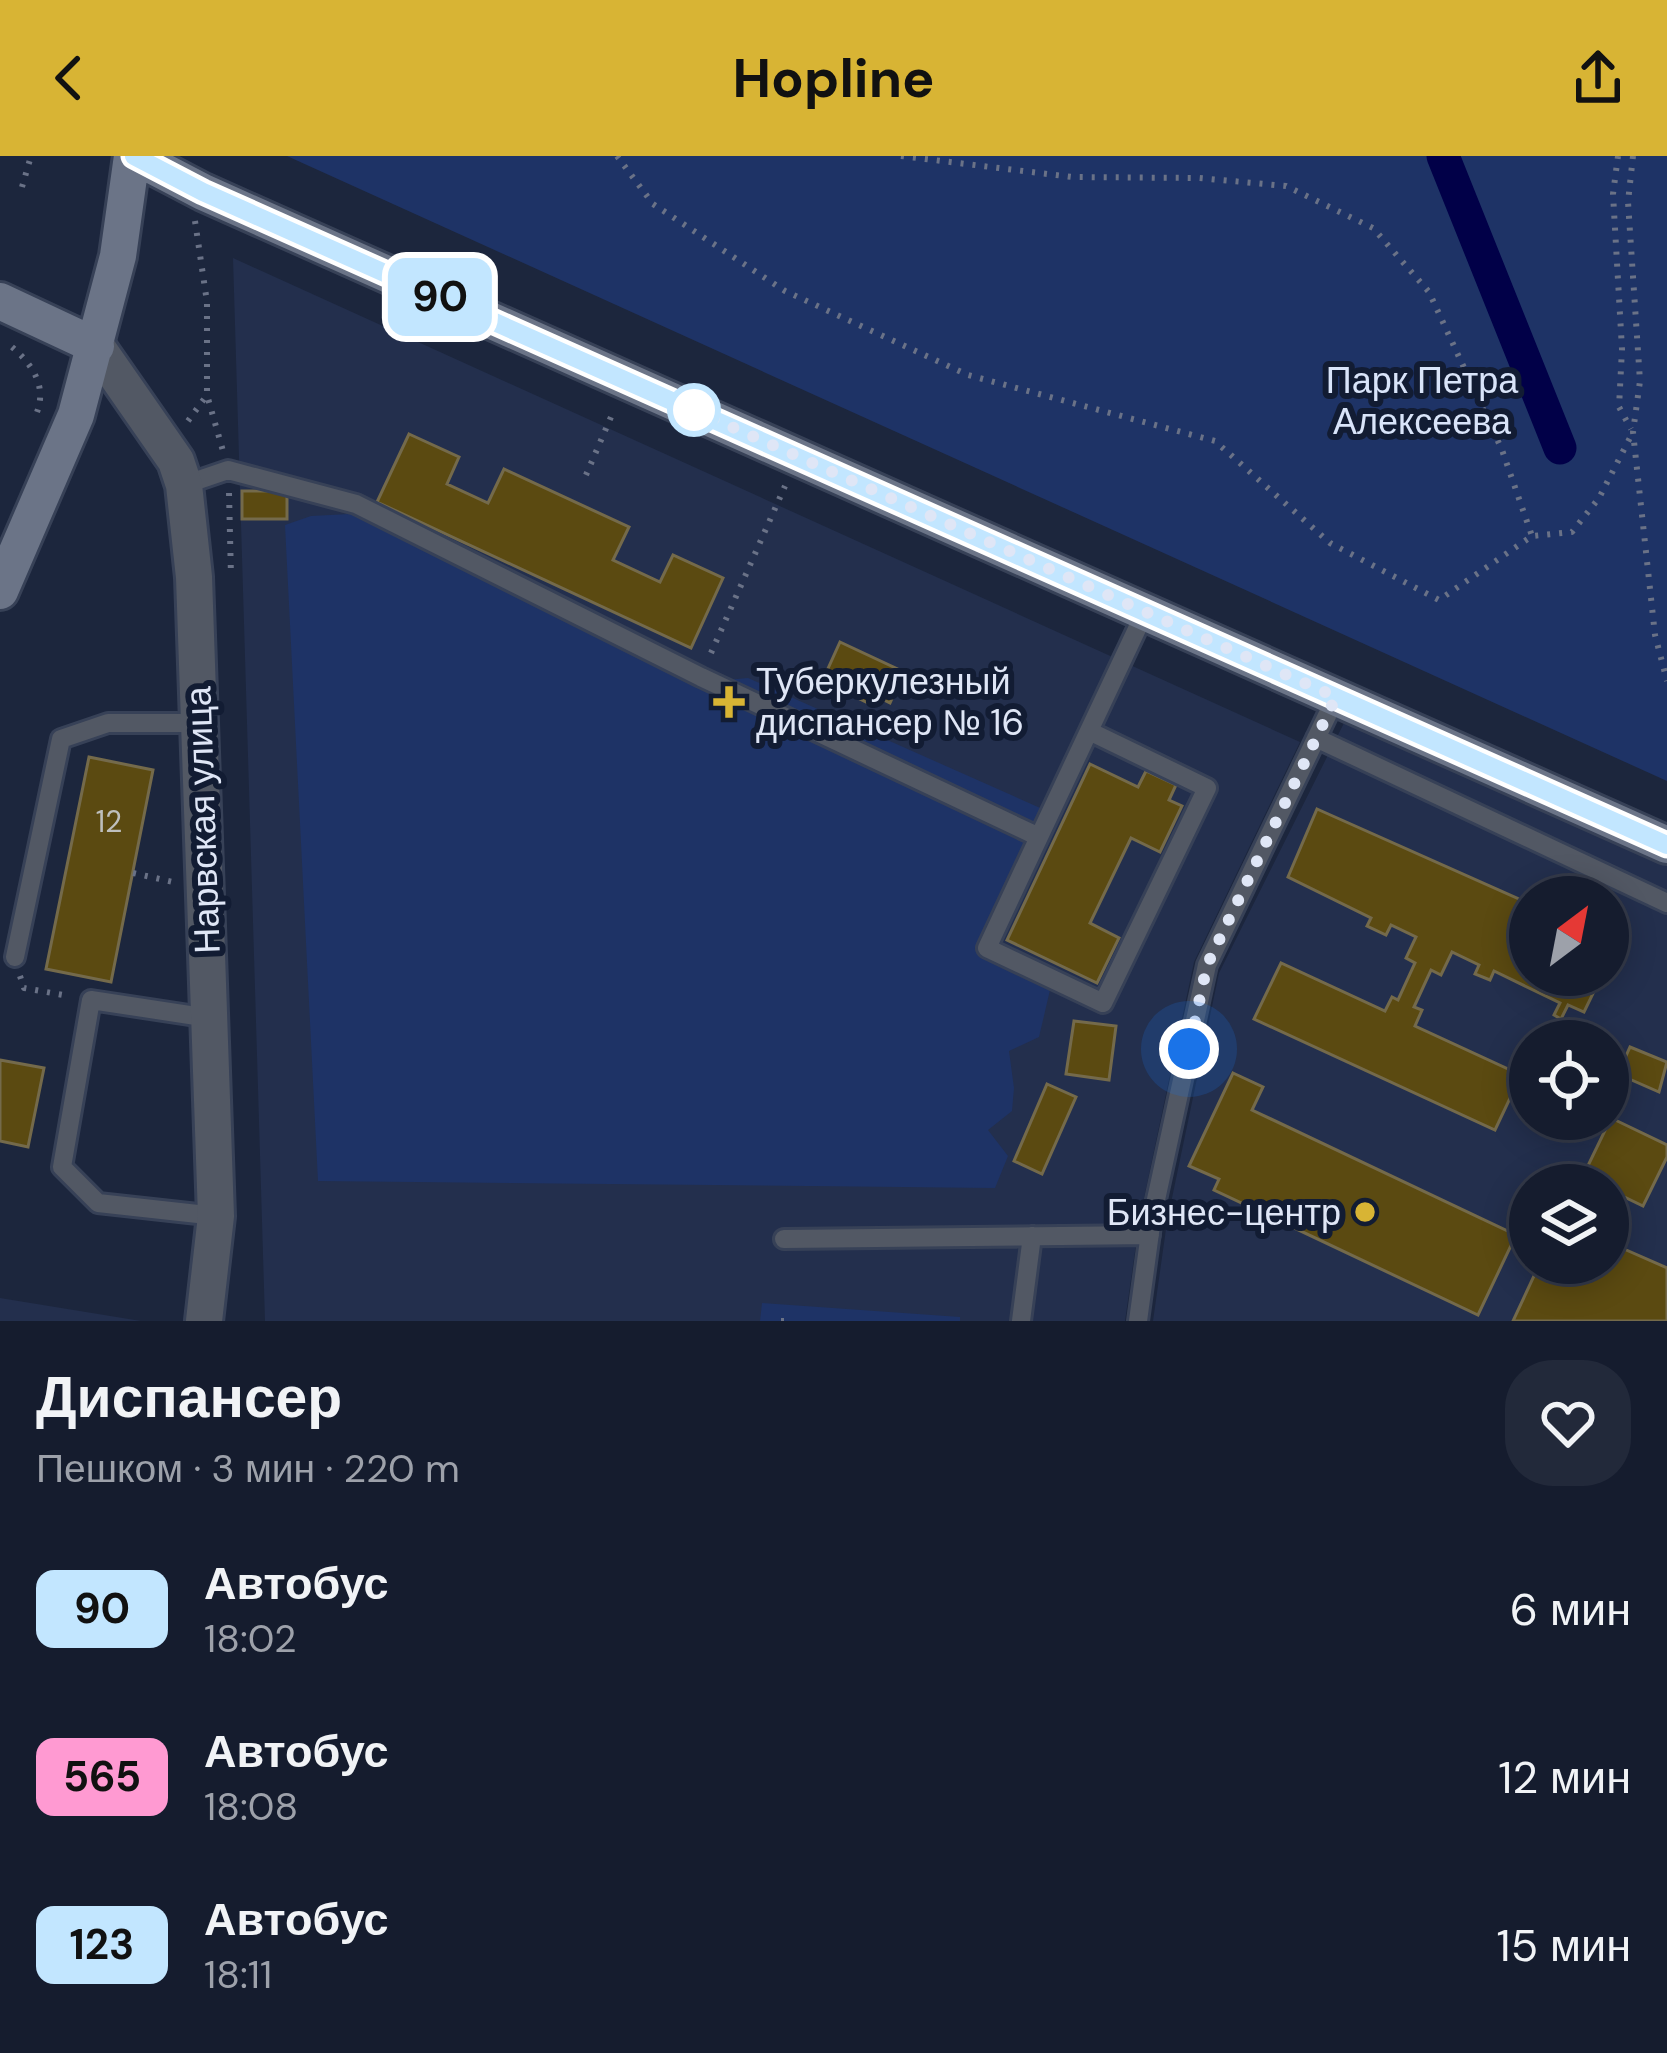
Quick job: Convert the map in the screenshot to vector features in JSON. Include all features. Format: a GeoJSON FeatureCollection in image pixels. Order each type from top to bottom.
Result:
{"type":"FeatureCollection","features":[{"type":"Feature","properties":{"kind":"street"},"geometry":{"type":"LineString","coordinates":[[0,591],[12,534],[76,415],[118,256],[133,156],[203,192],[1667,844]]}},
{"type":"Feature","properties":{"kind":"street"},"geometry":{"type":"LineString","coordinates":[[0,301],[96,346]]}},
{"type":"Feature","properties":{"kind":"street","name":"Нарвская улица"},"geometry":{"type":"LineString","coordinates":[[96,346],[167,444],[184,484],[194,577],[216,1216],[204,1321]]}},
{"type":"Feature","properties":{"kind":"lane"},"geometry":{"type":"LineString","coordinates":[[184,484],[228,470],[356,504],[700,677],[1039,837]]}},
{"type":"Feature","properties":{"kind":"lane"},"geometry":{"type":"LineString","coordinates":[[1089,731],[1207,788],[1103,1003],[987,948],[1039,837],[1145,612]]}},
{"type":"Feature","properties":{"kind":"lane"},"geometry":{"type":"LineString","coordinates":[[1138,1321],[1154,1257],[1150,1235],[1207,965],[1336,697]]}},
{"type":"Feature","properties":{"kind":"lane"},"geometry":{"type":"LineString","coordinates":[[15,957],[61,739],[108,723],[198,723]]}},
{"type":"Feature","properties":{"kind":"lane"},"geometry":{"type":"LineString","coordinates":[[1316,738],[1667,903]]}},
{"type":"Feature","properties":{"kind":"lane"},"geometry":{"type":"LineString","coordinates":[[209,1018],[91,1000],[62,1167],[98,1203],[216,1216]]}},
{"type":"Feature","properties":{"kind":"lane"},"geometry":{"type":"LineString","coordinates":[[784,1239],[1150,1235]]}},
{"type":"Feature","properties":{"kind":"lane"},"geometry":{"type":"LineString","coordinates":[[1021,1321],[1032,1236]]}},
{"type":"Feature","properties":{"kind":"path"},"geometry":{"type":"LineString","coordinates":[[22,187],[32,156]]}},
{"type":"Feature","properties":{"kind":"path"},"geometry":{"type":"LineString","coordinates":[[617,156],[653,204],[785,291],[968,375],[1215,441],[1330,543],[1439,599],[1532,536],[1572,532],[1599,499],[1633,432]]}},
{"type":"Feature","properties":{"kind":"path"},"geometry":{"type":"LineString","coordinates":[[901,156],[1072,177],[1199,178],[1286,186],[1373,228],[1430,292],[1502,450],[1532,536]]}},
{"type":"Feature","properties":{"kind":"path"},"geometry":{"type":"LineString","coordinates":[[1618,156],[1613,194],[1622,349],[1619,407],[1633,432]]}},
{"type":"Feature","properties":{"kind":"path"},"geometry":{"type":"LineString","coordinates":[[1633,156],[1628,202],[1640,380],[1633,432],[1655,635],[1667,681]]}},
{"type":"Feature","properties":{"kind":"path"},"geometry":{"type":"LineString","coordinates":[[0,337],[27,359],[38,380],[41,401],[34,420]]}},
{"type":"Feature","properties":{"kind":"path"},"geometry":{"type":"LineString","coordinates":[[586,475],[614,410]]}},
{"type":"Feature","properties":{"kind":"path"},"geometry":{"type":"LineString","coordinates":[[700,677],[785,486]]}},
{"type":"Feature","properties":{"kind":"path"},"geometry":{"type":"LineString","coordinates":[[133,873],[176,883]]}},
{"type":"Feature","properties":{"kind":"path"},"geometry":{"type":"LineString","coordinates":[[24,988],[91,1000]]}},
{"type":"Feature","properties":{"kind":"path"},"geometry":{"type":"LineString","coordinates":[[781,1321],[793,1321]]}},
{"type":"Feature","properties":{"kind":"shaded area","name":"Туберкулезный диспансер № 16"},"geometry":{"type":"Polygon","coordinates":[[[233,258],[1300,742],[1194,962],[1140,1217],[1125,1321],[265,1321],[233,258]]]}},
{"type":"Feature","properties":{"kind":"shaded area"},"geometry":{"type":"Polygon","coordinates":[[[1347,717],[1667,863],[1667,1321],[1153,1321],[1167,1222],[1219,973],[1347,717]]]}},
{"type":"Feature","properties":{"kind":"shaded area"},"geometry":{"type":"Polygon","coordinates":[[[0,1298],[141,1321],[0,1321],[0,1298]]]}},
{"type":"Feature","properties":{"kind":"green space","name":"Парк Петра Алексеева"},"geometry":{"type":"Polygon","coordinates":[[[287,156],[1667,156],[1667,781],[287,156]]]}},
{"type":"Feature","properties":{"kind":"green space"},"geometry":{"type":"Polygon","coordinates":[[[350,514],[705,682],[748,678],[1047,811],[992,937],[1054,973],[1039,1037],[1009,1051],[1012,1111],[988,1130],[1008,1156],[995,1188],[318,1181],[285,525],[311,516],[350,514]]]}},
{"type":"Feature","properties":{"kind":"green space"},"geometry":{"type":"Polygon","coordinates":[[[762,1303],[960,1317],[960,1321],[760,1321],[762,1303]]]}},
{"type":"Feature","properties":{"kind":"building"},"geometry":{"type":"Polygon","coordinates":[[[409,434],[459,457],[447,484],[488,503],[504,469],[629,527],[613,560],[660,582],[673,555],[723,578],[691,648],[377,502],[409,434]]]}},
{"type":"Feature","properties":{"kind":"building"},"geometry":{"type":"Polygon","coordinates":[[[242,491],[287,491],[287,519],[242,519],[242,491]]]}},
{"type":"Feature","properties":{"kind":"building"},"geometry":{"type":"Polygon","coordinates":[[[840,642],[904,672],[890,703],[876,696],[872,705],[858,698],[862,690],[826,673],[840,642]]]}},
{"type":"Feature","properties":{"kind":"building"},"geometry":{"type":"Polygon","coordinates":[[[89,757],[153,770],[111,982],[46,969],[89,757]]]}},
{"type":"Feature","properties":{"kind":"building"},"geometry":{"type":"Polygon","coordinates":[[[1090,764],[1138,787],[1146,771],[1176,785],[1169,800],[1182,806],[1160,852],[1131,838],[1090,923],[1119,938],[1097,983],[1007,940],[1090,764]]]}},
{"type":"Feature","properties":{"kind":"building"},"geometry":{"type":"Polygon","coordinates":[[[1317,809],[1509,895],[1509,978],[1494,971],[1490,980],[1475,974],[1479,965],[1452,952],[1441,975],[1431,970],[1414,1007],[1422,1010],[1415,1026],[1509,1069],[1509,1100],[1495,1130],[1254,1019],[1281,963],[1385,1011],[1392,997],[1398,1000],[1415,963],[1406,958],[1416,937],[1391,925],[1386,935],[1367,926],[1371,918],[1288,877],[1317,809]]]}},
{"type":"Feature","properties":{"kind":"building"},"geometry":{"type":"Polygon","coordinates":[[[1546,996],[1592,996],[1584,1012],[1568,1005],[1561,1019],[1554,1015],[1560,1003],[1546,996]]]}},
{"type":"Feature","properties":{"kind":"building"},"geometry":{"type":"Polygon","coordinates":[[[1074,1021],[1116,1026],[1109,1080],[1066,1074],[1074,1021]]]}},
{"type":"Feature","properties":{"kind":"building"},"geometry":{"type":"Polygon","coordinates":[[[1629,1049],[1667,1062],[1659,1092],[1629,1079],[1629,1049]]]}},
{"type":"Feature","properties":{"kind":"building"},"geometry":{"type":"Polygon","coordinates":[[[0,1060],[44,1068],[28,1147],[0,1141],[0,1060]]]}},
{"type":"Feature","properties":{"kind":"building","name":"Бизнес-центр"},"geometry":{"type":"Polygon","coordinates":[[[1233,1073],[1263,1087],[1252,1110],[1509,1232],[1509,1250],[1478,1315],[1214,1190],[1219,1179],[1189,1166],[1233,1073]]]}},
{"type":"Feature","properties":{"kind":"building"},"geometry":{"type":"Polygon","coordinates":[[[1047,1084],[1076,1097],[1042,1174],[1014,1161],[1047,1084]]]}},
{"type":"Feature","properties":{"kind":"building"},"geometry":{"type":"Polygon","coordinates":[[[1629,1127],[1667,1145],[1667,1157],[1643,1206],[1629,1199],[1629,1164],[1589,1164],[1600,1140],[1629,1140],[1629,1127]]]}},
{"type":"Feature","properties":{"kind":"building"},"geometry":{"type":"Polygon","coordinates":[[[1629,1251],[1667,1268],[1667,1321],[1513,1321],[1530,1284],[1629,1284],[1629,1251]]]}},
{"type":"Feature","properties":{"kind":"waterway"},"geometry":{"type":"LineString","coordinates":[[1443,156],[1560,448]]}},
{"type":"Feature","properties":{"kind":"bus line","name":"90"},"geometry":{"type":"LineString","coordinates":[[134,156],[203,192],[1667,845]]}},
{"type":"Feature","properties":{"kind":"place","name":"Туберкулезный диспансер № 16"},"geometry":{"type":"Point","coordinates":[729,702]}},
{"type":"Feature","properties":{"kind":"place","name":"Бизнес-центр"},"geometry":{"type":"Point","coordinates":[1365,1212]}},
{"type":"Feature","properties":{"kind":"route"},"geometry":{"type":"LineString","coordinates":[[694,410],[1336,697],[1207,965],[1189,1049]]}}]}
